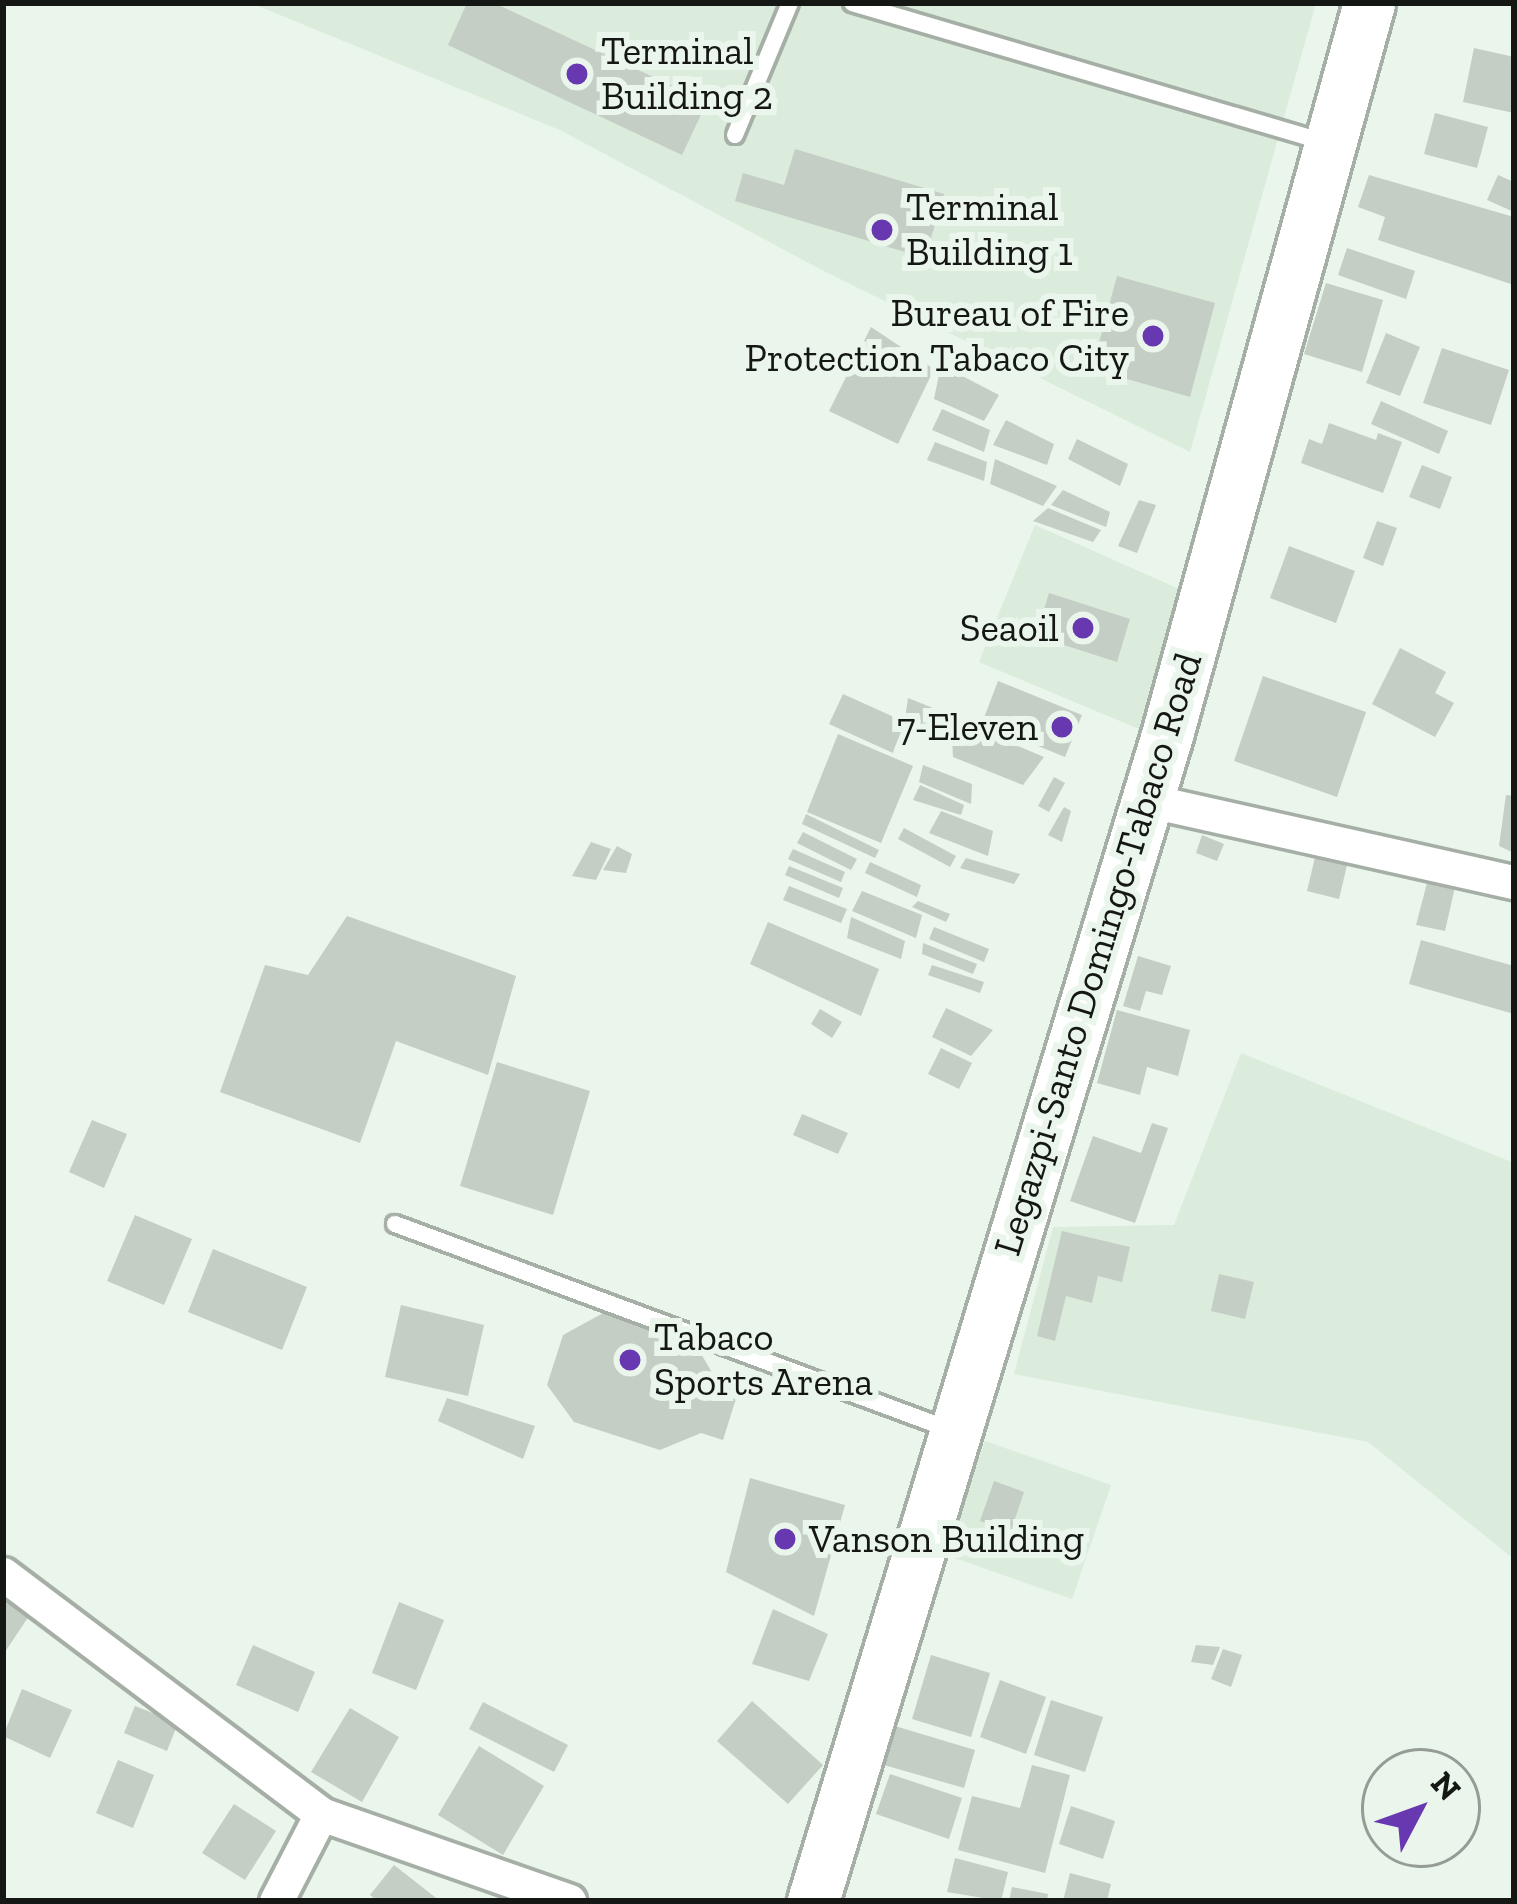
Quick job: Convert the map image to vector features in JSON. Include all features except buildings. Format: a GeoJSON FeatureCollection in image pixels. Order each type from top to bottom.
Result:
{"type":"FeatureCollection","features":[{"type":"Feature","properties":{"kind":"main road","name":"Legazpi-Santo Domingo-Tabaco Road"},"geometry":{"type":"LineString","coordinates":[[812,1901],[1245,465],[1369,3]]}},
{"type":"Feature","properties":{"kind":"street"},"geometry":{"type":"LineString","coordinates":[[1146,800],[1514,881]]}},
{"type":"Feature","properties":{"kind":"street"},"geometry":{"type":"LineString","coordinates":[[3,1574],[321,1814],[569,1901]]}},
{"type":"Feature","properties":{"kind":"street"},"geometry":{"type":"LineString","coordinates":[[276,1901],[321,1814]]}},
{"type":"Feature","properties":{"kind":"lane"},"geometry":{"type":"LineString","coordinates":[[735,135],[790,3]]}},
{"type":"Feature","properties":{"kind":"lane"},"geometry":{"type":"LineString","coordinates":[[852,3],[1331,145]]}},
{"type":"Feature","properties":{"kind":"lane"},"geometry":{"type":"LineString","coordinates":[[395,1224],[953,1430]]}},
{"type":"Feature","properties":{"kind":"shaded area"},"geometry":{"type":"Polygon","coordinates":[[[251,3],[1316,3],[1190,452],[820,269],[560,130],[251,3]]]}},
{"type":"Feature","properties":{"kind":"shaded area"},"geometry":{"type":"Polygon","coordinates":[[[1035,525],[1179,589],[1139,729],[979,662],[1035,525]]]}},
{"type":"Feature","properties":{"kind":"shaded area"},"geometry":{"type":"Polygon","coordinates":[[[1241,1053],[1514,1163],[1514,1559],[1368,1442],[1014,1374],[1053,1227],[1174,1225],[1241,1053]]]}},
{"type":"Feature","properties":{"kind":"shaded area"},"geometry":{"type":"Polygon","coordinates":[[[985,1441],[1111,1485],[1072,1599],[946,1555],[985,1441]]]}},
{"type":"Feature","properties":{"kind":"place","name":"Terminal Building 2"},"geometry":{"type":"Point","coordinates":[577,74]}},
{"type":"Feature","properties":{"kind":"place","name":"Terminal Building 1"},"geometry":{"type":"Point","coordinates":[882,230]}},
{"type":"Feature","properties":{"kind":"place","name":"Bureau of Fire Protection Tabaco City"},"geometry":{"type":"Point","coordinates":[1153,336]}},
{"type":"Feature","properties":{"kind":"place","name":"Seaoil"},"geometry":{"type":"Point","coordinates":[1083,628]}},
{"type":"Feature","properties":{"kind":"place","name":"7-Eleven"},"geometry":{"type":"Point","coordinates":[1062,727]}},
{"type":"Feature","properties":{"kind":"place","name":"Tabaco Sports Arena"},"geometry":{"type":"Point","coordinates":[630,1360]}},
{"type":"Feature","properties":{"kind":"place","name":"Vanson Building"},"geometry":{"type":"Point","coordinates":[785,1539]}}]}
